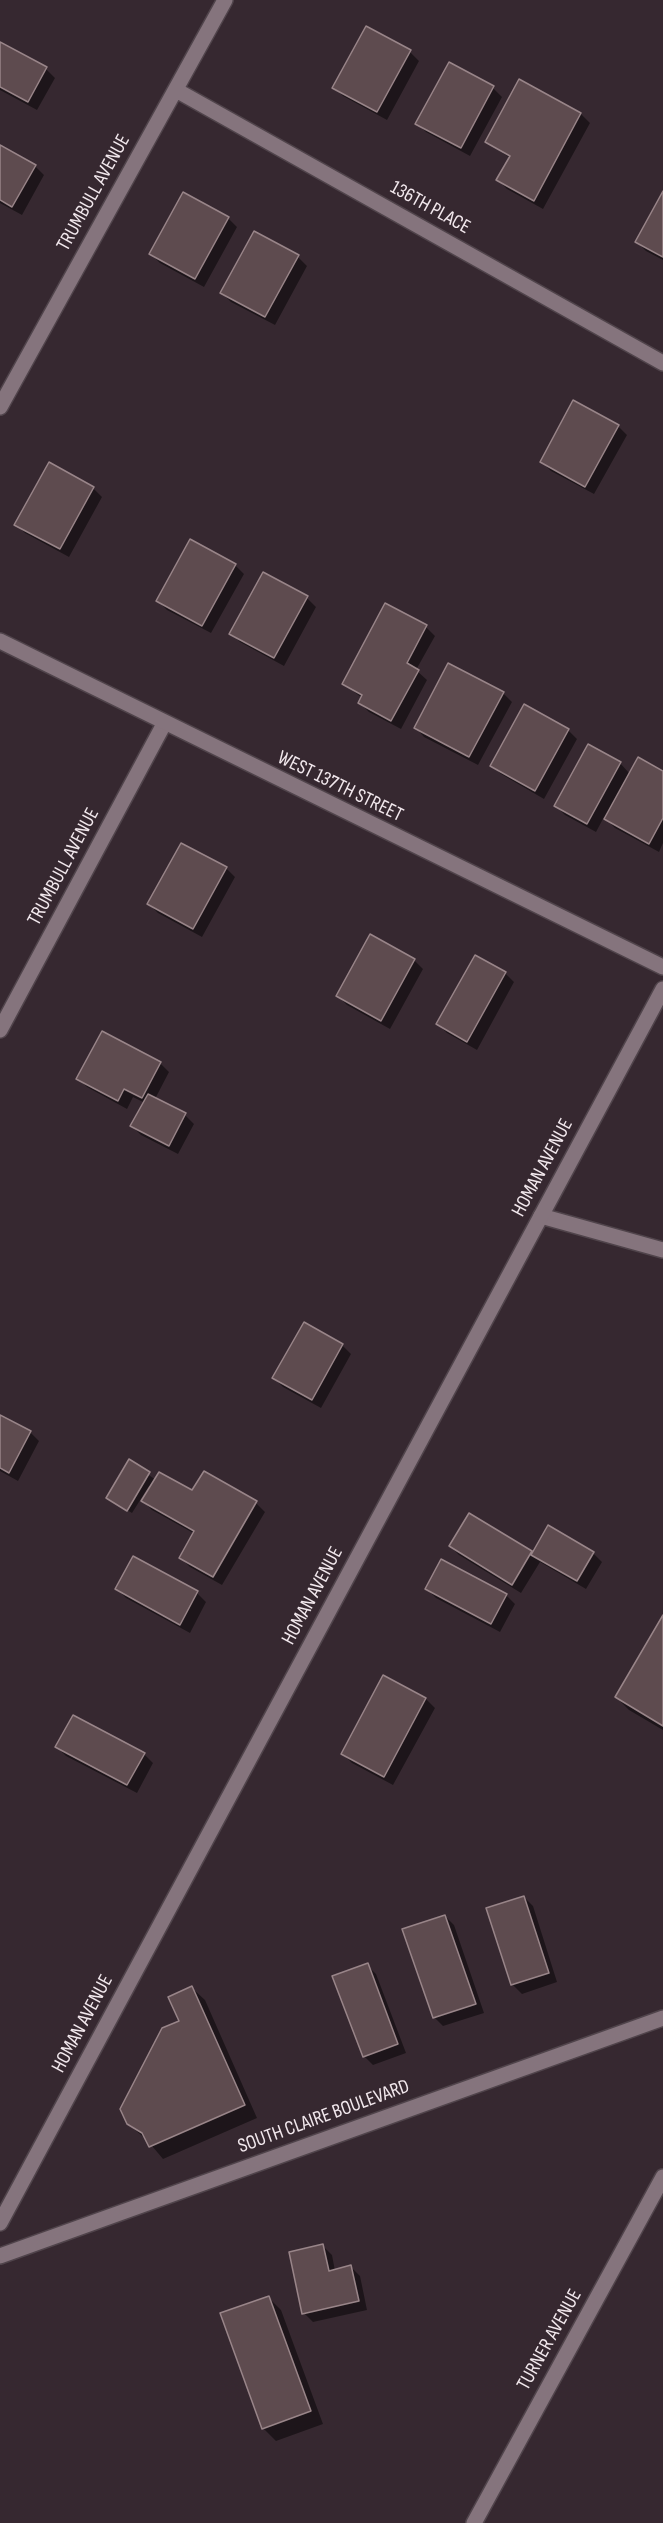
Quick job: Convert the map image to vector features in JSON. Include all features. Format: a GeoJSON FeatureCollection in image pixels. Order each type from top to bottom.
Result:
{"type":"FeatureCollection","features":[{"type":"Feature","properties":{"kind":"street","name":"TRUMBULL AVENUE"},"geometry":{"type":"LineString","coordinates":[[0,407],[225,0]]}},
{"type":"Feature","properties":{"kind":"street","name":"136TH PLACE"},"geometry":{"type":"LineString","coordinates":[[176,90],[663,363]]}},
{"type":"Feature","properties":{"kind":"street","name":"WEST 137TH STREET"},"geometry":{"type":"LineString","coordinates":[[0,641],[164,724],[663,967]]}},
{"type":"Feature","properties":{"kind":"street","name":"TRUMBULL AVENUE"},"geometry":{"type":"LineString","coordinates":[[0,1030],[164,724]]}},
{"type":"Feature","properties":{"kind":"street","name":"HOMAN AVENUE"},"geometry":{"type":"LineString","coordinates":[[0,2223],[663,989]]}},
{"type":"Feature","properties":{"kind":"street"},"geometry":{"type":"LineString","coordinates":[[541,1216],[663,1250]]}},
{"type":"Feature","properties":{"kind":"street","name":"SOUTH CLAIRE BOULEVARD"},"geometry":{"type":"LineString","coordinates":[[0,2256],[663,2018]]}},
{"type":"Feature","properties":{"kind":"street","name":"TURNER AVENUE"},"geometry":{"type":"LineString","coordinates":[[474,2523],[663,2177]]}},
{"type":"Feature","properties":{"kind":"building"},"geometry":{"type":"Polygon","coordinates":[[[366,26],[411,50],[377,112],[332,88],[366,26]]]}},
{"type":"Feature","properties":{"kind":"building"},"geometry":{"type":"Polygon","coordinates":[[[0,42],[47,67],[28,102],[0,87],[0,42]]]}},
{"type":"Feature","properties":{"kind":"building"},"geometry":{"type":"Polygon","coordinates":[[[449,62],[494,86],[461,148],[415,124],[449,62]]]}},
{"type":"Feature","properties":{"kind":"building"},"geometry":{"type":"Polygon","coordinates":[[[519,79],[581,113],[534,201],[496,180],[510,156],[485,142],[519,79]]]}},
{"type":"Feature","properties":{"kind":"building"},"geometry":{"type":"Polygon","coordinates":[[[0,145],[36,165],[12,207],[0,200],[0,145]]]}},
{"type":"Feature","properties":{"kind":"building"},"geometry":{"type":"Polygon","coordinates":[[[663,191],[663,257],[635,242],[663,191]]]}},
{"type":"Feature","properties":{"kind":"building"},"geometry":{"type":"Polygon","coordinates":[[[183,192],[229,217],[195,279],[149,254],[183,192]]]}},
{"type":"Feature","properties":{"kind":"building"},"geometry":{"type":"Polygon","coordinates":[[[254,231],[299,255],[265,317],[220,293],[254,231]]]}},
{"type":"Feature","properties":{"kind":"building"},"geometry":{"type":"Polygon","coordinates":[[[573,400],[619,425],[585,487],[540,462],[573,400]]]}},
{"type":"Feature","properties":{"kind":"building"},"geometry":{"type":"Polygon","coordinates":[[[49,462],[94,487],[60,549],[14,525],[49,462]]]}},
{"type":"Feature","properties":{"kind":"building"},"geometry":{"type":"Polygon","coordinates":[[[190,539],[236,564],[202,626],[156,601],[190,539]]]}},
{"type":"Feature","properties":{"kind":"building"},"geometry":{"type":"Polygon","coordinates":[[[263,572],[308,596],[274,658],[229,634],[263,572]]]}},
{"type":"Feature","properties":{"kind":"building"},"geometry":{"type":"Polygon","coordinates":[[[385,603],[427,625],[407,663],[419,670],[391,721],[358,703],[362,695],[342,684],[385,603]]]}},
{"type":"Feature","properties":{"kind":"building"},"geometry":{"type":"Polygon","coordinates":[[[448,663],[504,692],[469,757],[414,728],[448,663]]]}},
{"type":"Feature","properties":{"kind":"building"},"geometry":{"type":"Polygon","coordinates":[[[524,704],[569,729],[535,791],[490,766],[524,704]]]}},
{"type":"Feature","properties":{"kind":"building"},"geometry":{"type":"Polygon","coordinates":[[[588,744],[621,762],[587,824],[554,806],[588,744]]]}},
{"type":"Feature","properties":{"kind":"building"},"geometry":{"type":"Polygon","coordinates":[[[638,757],[663,771],[663,818],[649,844],[604,819],[638,757]]]}},
{"type":"Feature","properties":{"kind":"building"},"geometry":{"type":"Polygon","coordinates":[[[181,843],[227,867],[193,929],[147,904],[181,843]]]}},
{"type":"Feature","properties":{"kind":"building"},"geometry":{"type":"Polygon","coordinates":[[[370,934],[415,959],[381,1021],[336,996],[370,934]]]}},
{"type":"Feature","properties":{"kind":"building"},"geometry":{"type":"Polygon","coordinates":[[[475,955],[506,972],[467,1042],[436,1024],[475,955]]]}},
{"type":"Feature","properties":{"kind":"building"},"geometry":{"type":"Polygon","coordinates":[[[102,1031],[161,1062],[142,1098],[124,1089],[118,1101],[76,1079],[102,1031]]]}},
{"type":"Feature","properties":{"kind":"building"},"geometry":{"type":"Polygon","coordinates":[[[148,1094],[186,1113],[169,1146],[130,1126],[148,1094]]]}},
{"type":"Feature","properties":{"kind":"building"},"geometry":{"type":"Polygon","coordinates":[[[304,1322],[343,1344],[312,1400],[272,1378],[304,1322]]]}},
{"type":"Feature","properties":{"kind":"building"},"geometry":{"type":"Polygon","coordinates":[[[0,1415],[31,1431],[9,1473],[0,1468],[0,1415]]]}},
{"type":"Feature","properties":{"kind":"building"},"geometry":{"type":"Polygon","coordinates":[[[129,1459],[150,1472],[127,1511],[106,1498],[129,1459]]]}},
{"type":"Feature","properties":{"kind":"building"},"geometry":{"type":"Polygon","coordinates":[[[204,1471],[257,1501],[213,1577],[179,1558],[194,1531],[141,1501],[159,1472],[192,1490],[204,1471]]]}},
{"type":"Feature","properties":{"kind":"building"},"geometry":{"type":"Polygon","coordinates":[[[469,1513],[532,1551],[512,1585],[449,1546],[469,1513]]]}},
{"type":"Feature","properties":{"kind":"building"},"geometry":{"type":"Polygon","coordinates":[[[548,1525],[594,1552],[577,1581],[531,1555],[548,1525]]]}},
{"type":"Feature","properties":{"kind":"building"},"geometry":{"type":"Polygon","coordinates":[[[133,1556],[198,1591],[180,1625],[115,1589],[133,1556]]]}},
{"type":"Feature","properties":{"kind":"building"},"geometry":{"type":"Polygon","coordinates":[[[441,1559],[507,1594],[491,1624],[425,1589],[441,1559]]]}},
{"type":"Feature","properties":{"kind":"building"},"geometry":{"type":"Polygon","coordinates":[[[663,1615],[663,1726],[615,1697],[663,1615]]]}},
{"type":"Feature","properties":{"kind":"building"},"geometry":{"type":"Polygon","coordinates":[[[383,1675],[426,1698],[384,1777],[341,1754],[383,1675]]]}},
{"type":"Feature","properties":{"kind":"building"},"geometry":{"type":"Polygon","coordinates":[[[73,1715],[145,1753],[127,1785],[55,1747],[73,1715]]]}},
{"type":"Feature","properties":{"kind":"building"},"geometry":{"type":"Polygon","coordinates":[[[524,1896],[549,1973],[511,1985],[486,1908],[524,1896]]]}},
{"type":"Feature","properties":{"kind":"building"},"geometry":{"type":"Polygon","coordinates":[[[445,1915],[476,2004],[433,2018],[402,1929],[445,1915]]]}},
{"type":"Feature","properties":{"kind":"building"},"geometry":{"type":"Polygon","coordinates":[[[368,1963],[398,2044],[363,2057],[332,1976],[368,1963]]]}},
{"type":"Feature","properties":{"kind":"building"},"geometry":{"type":"Polygon","coordinates":[[[192,1986],[245,2105],[149,2147],[142,2133],[127,2124],[120,2109],[162,2028],[179,2021],[168,1997],[192,1986]]]}},
{"type":"Feature","properties":{"kind":"building"},"geometry":{"type":"Polygon","coordinates":[[[323,2244],[329,2271],[351,2265],[359,2301],[302,2314],[289,2252],[323,2244]]]}},
{"type":"Feature","properties":{"kind":"building"},"geometry":{"type":"Polygon","coordinates":[[[269,2296],[311,2411],[262,2429],[220,2313],[269,2296]]]}}]}
